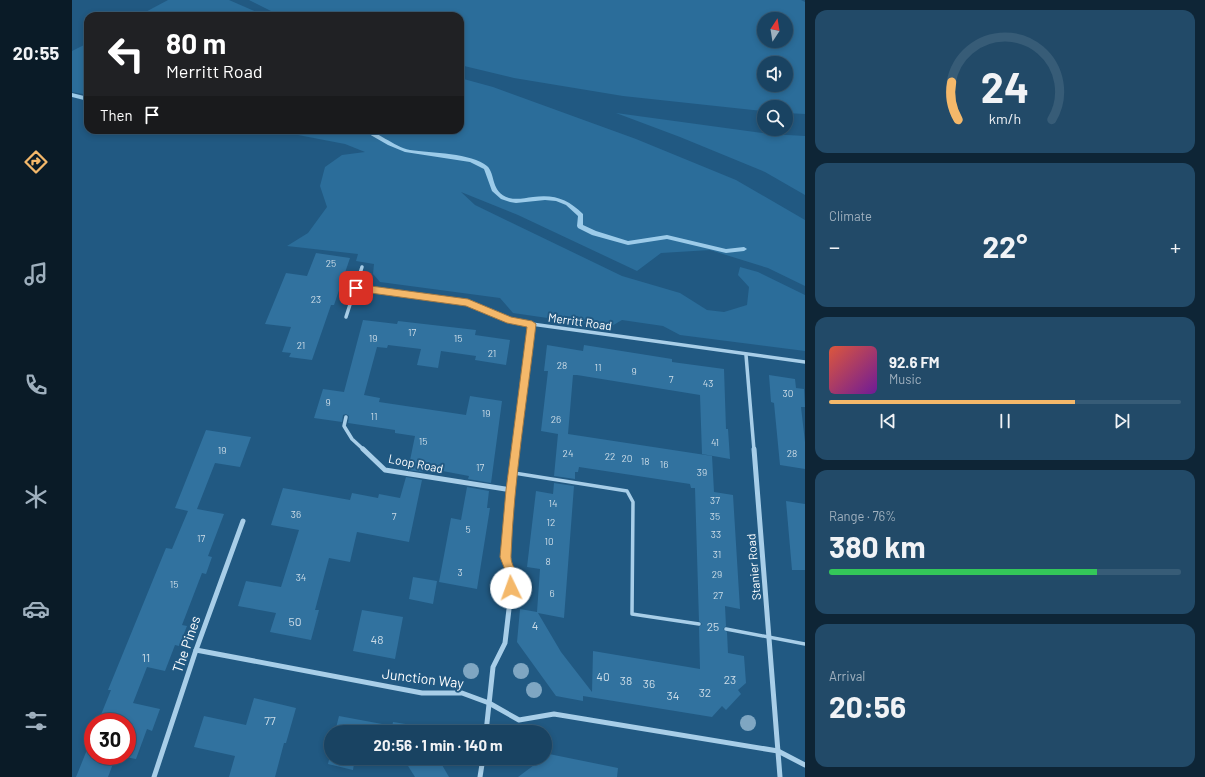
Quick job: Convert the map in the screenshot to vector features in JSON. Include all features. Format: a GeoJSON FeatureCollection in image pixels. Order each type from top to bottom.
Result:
{"type":"FeatureCollection","features":[{"type":"Feature","properties":{"kind":"street"},"geometry":{"type":"LineString","coordinates":[[346,316],[362,267]]}},
{"type":"Feature","properties":{"kind":"street","name":"Merritt Road"},"geometry":{"type":"LineString","coordinates":[[356,288],[468,303],[510,320],[532,324],[746,355],[805,362]]}},
{"type":"Feature","properties":{"kind":"street"},"geometry":{"type":"LineString","coordinates":[[487,725],[493,667],[505,643],[513,575],[505,557],[511,490],[532,324]]}},
{"type":"Feature","properties":{"kind":"street","name":"Stanier Road"},"geometry":{"type":"LineString","coordinates":[[746,355],[780,777]]}},
{"type":"Feature","properties":{"kind":"street","name":"Loop Road"},"geometry":{"type":"LineString","coordinates":[[346,417],[344,426],[352,439],[385,470],[511,490]]}},
{"type":"Feature","properties":{"kind":"street","name":"The Pines"},"geometry":{"type":"LineString","coordinates":[[154,777],[196,650],[243,521]]}},
{"type":"Feature","properties":{"kind":"street","name":"Junction Way"},"geometry":{"type":"LineString","coordinates":[[196,650],[422,693],[462,693],[489,703],[519,720],[554,714],[778,751],[805,765]]}},
{"type":"Feature","properties":{"kind":"street"},"geometry":{"type":"LineString","coordinates":[[480,777],[482,765]]}},
{"type":"Feature","properties":{"kind":"lane"},"geometry":{"type":"LineString","coordinates":[[514,473],[627,491],[633,502],[632,614],[699,624]]}},
{"type":"Feature","properties":{"kind":"lane"},"geometry":{"type":"LineString","coordinates":[[726,629],[805,644]]}},
{"type":"Feature","properties":{"kind":"shaded area"},"geometry":{"type":"Polygon","coordinates":[[[168,0],[229,0],[257,12],[146,12],[168,0]]]}},
{"type":"Feature","properties":{"kind":"shaded area"},"geometry":{"type":"Polygon","coordinates":[[[249,0],[801,0],[805,2],[805,114],[793,113],[793,100],[757,100],[757,110],[623,96],[514,78],[464,66],[464,12],[273,12],[249,0]]]}},
{"type":"Feature","properties":{"kind":"shaded area"},"geometry":{"type":"Polygon","coordinates":[[[84,45],[84,94],[72,92],[72,51],[84,45]]]}},
{"type":"Feature","properties":{"kind":"shaded area"},"geometry":{"type":"Polygon","coordinates":[[[464,79],[493,87],[636,139],[736,180],[805,220],[805,286],[768,268],[710,250],[661,253],[637,271],[518,215],[461,192],[475,205],[622,276],[680,293],[707,310],[724,312],[747,305],[749,287],[738,275],[740,267],[758,272],[805,295],[805,351],[680,335],[663,326],[622,320],[610,327],[513,313],[500,298],[380,282],[373,274],[374,264],[356,261],[358,254],[287,246],[308,233],[327,207],[320,186],[325,167],[342,155],[365,152],[345,144],[293,134],[464,134],[464,79]]]}},
{"type":"Feature","properties":{"kind":"shaded area"},"geometry":{"type":"Polygon","coordinates":[[[616,113],[757,132],[757,136],[805,136],[805,195],[765,172],[680,137],[616,113]]]}},
{"type":"Feature","properties":{"kind":"building"},"geometry":{"type":"Polygon","coordinates":[[[316,253],[350,258],[334,305],[331,305],[312,360],[289,357],[291,353],[282,352],[291,327],[265,324],[286,273],[307,276],[316,253]]]}},
{"type":"Feature","properties":{"kind":"building"},"geometry":{"type":"Polygon","coordinates":[[[363,320],[397,324],[398,321],[476,330],[475,335],[510,340],[506,365],[475,360],[476,356],[441,351],[438,368],[417,365],[421,349],[388,345],[387,348],[377,347],[364,395],[380,398],[379,402],[466,415],[470,396],[502,401],[491,483],[468,479],[469,476],[432,469],[424,469],[423,472],[408,470],[415,436],[395,433],[395,430],[348,423],[349,416],[346,414],[343,415],[342,422],[314,418],[323,389],[344,392],[363,320]]]}},
{"type":"Feature","properties":{"kind":"building"},"geometry":{"type":"Polygon","coordinates":[[[547,345],[583,351],[584,345],[672,359],[672,362],[724,369],[726,429],[728,429],[730,459],[702,454],[700,395],[577,375],[573,375],[568,434],[712,456],[714,492],[733,495],[740,609],[725,606],[726,626],[723,629],[727,632],[728,653],[744,656],[746,683],[738,690],[741,694],[726,710],[722,706],[712,717],[583,696],[583,701],[556,696],[517,642],[520,609],[537,612],[540,569],[527,567],[536,491],[553,494],[554,483],[574,486],[564,618],[538,613],[561,652],[592,692],[593,651],[700,669],[699,627],[702,624],[699,621],[695,488],[691,488],[690,484],[579,467],[578,472],[575,472],[575,479],[554,476],[558,434],[541,431],[548,371],[544,371],[547,345]]]}},
{"type":"Feature","properties":{"kind":"building"},"geometry":{"type":"Polygon","coordinates":[[[769,375],[795,379],[796,388],[804,389],[805,407],[801,407],[805,442],[805,469],[780,465],[774,403],[771,402],[769,375]]]}},
{"type":"Feature","properties":{"kind":"building"},"geometry":{"type":"Polygon","coordinates":[[[206,430],[251,437],[240,467],[215,463],[197,509],[224,514],[208,556],[212,557],[206,574],[202,573],[182,625],[187,626],[179,646],[175,645],[165,671],[147,667],[133,703],[160,709],[152,731],[147,729],[136,759],[136,713],[102,713],[111,690],[108,690],[166,548],[172,549],[188,511],[175,508],[206,430]]]}},
{"type":"Feature","properties":{"kind":"building"},"geometry":{"type":"Polygon","coordinates":[[[406,477],[422,480],[409,542],[357,532],[350,562],[329,558],[315,610],[319,610],[311,640],[270,632],[276,613],[238,606],[246,581],[281,587],[299,530],[271,525],[283,488],[350,500],[352,493],[378,498],[379,494],[400,498],[406,477]]]}},
{"type":"Feature","properties":{"kind":"building"},"geometry":{"type":"Polygon","coordinates":[[[467,487],[489,491],[487,508],[490,508],[477,589],[439,582],[451,518],[461,520],[467,487]]]}},
{"type":"Feature","properties":{"kind":"building"},"geometry":{"type":"Polygon","coordinates":[[[786,501],[805,504],[805,570],[792,570],[786,501]]]}},
{"type":"Feature","properties":{"kind":"building"},"geometry":{"type":"Polygon","coordinates":[[[413,577],[437,581],[433,604],[409,599],[413,577]]]}},
{"type":"Feature","properties":{"kind":"building"},"geometry":{"type":"Polygon","coordinates":[[[362,610],[403,617],[395,659],[353,651],[362,610]]]}},
{"type":"Feature","properties":{"kind":"building"},"geometry":{"type":"Polygon","coordinates":[[[254,698],[296,708],[286,743],[284,743],[275,777],[229,777],[235,756],[194,747],[204,716],[246,725],[254,698]]]}},
{"type":"Feature","properties":{"kind":"building"},"geometry":{"type":"Polygon","coordinates":[[[339,716],[382,724],[382,725],[337,725],[339,716]]]}},
{"type":"Feature","properties":{"kind":"building"},"geometry":{"type":"Polygon","coordinates":[[[393,722],[412,725],[392,725],[393,722]]]}},
{"type":"Feature","properties":{"kind":"building"},"geometry":{"type":"Polygon","coordinates":[[[552,755],[618,768],[617,777],[518,777],[534,765],[552,765],[552,755]]]}},
{"type":"Feature","properties":{"kind":"building"},"geometry":{"type":"Polygon","coordinates":[[[84,757],[84,765],[113,765],[108,777],[76,777],[84,757]]]}},
{"type":"Feature","properties":{"kind":"building"},"geometry":{"type":"Polygon","coordinates":[[[332,765],[354,765],[353,770],[332,765]]]}},
{"type":"Feature","properties":{"kind":"building"},"geometry":{"type":"Polygon","coordinates":[[[407,765],[442,765],[449,777],[415,777],[407,765]]]}},
{"type":"Feature","properties":{"kind":"waterway"},"geometry":{"type":"LineString","coordinates":[[72,95],[84,98]]}},
{"type":"Feature","properties":{"kind":"waterway"},"geometry":{"type":"LineString","coordinates":[[372,134],[407,151],[471,160],[486,168],[495,191],[503,198],[516,201],[538,198],[552,198],[560,200],[571,206],[581,215],[580,226],[594,233],[628,243],[667,237],[726,251],[744,249]]}},
{"type":"Feature","properties":{"kind":"route"},"geometry":{"type":"LineString","coordinates":[[356,288],[468,303],[510,320],[532,324],[511,490],[505,557],[513,575],[511,588]]}}]}
